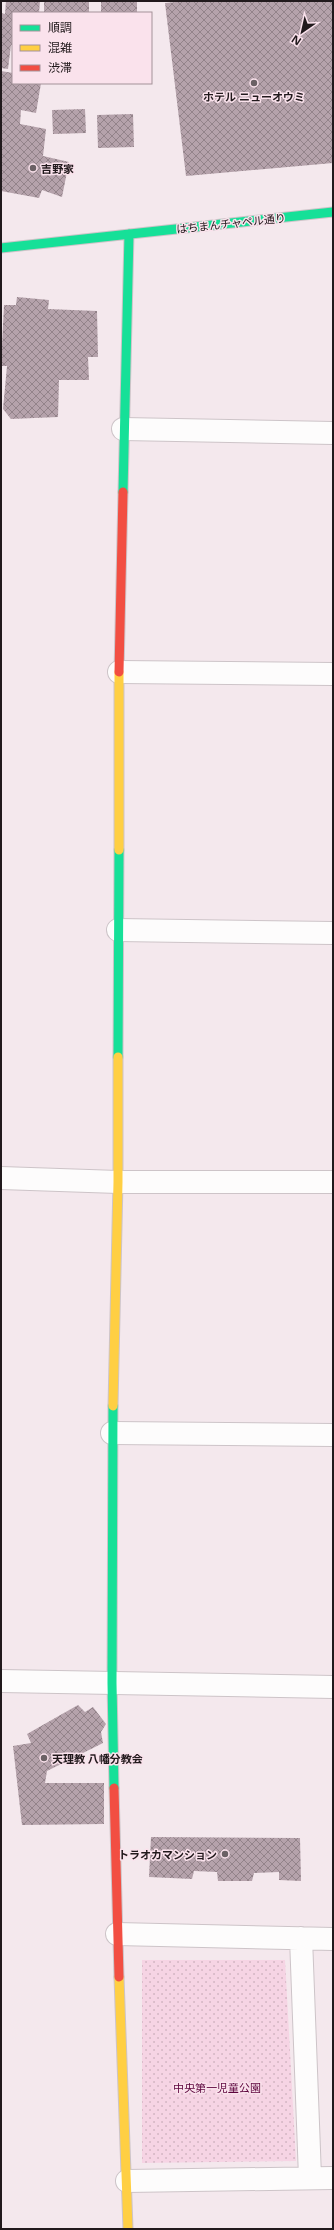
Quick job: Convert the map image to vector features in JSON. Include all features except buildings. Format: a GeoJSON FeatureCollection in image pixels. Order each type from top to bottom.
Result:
{"type":"FeatureCollection","features":[{"type":"Feature","properties":{"kind":"street","name":"はちまんチャペル通り"},"geometry":{"type":"LineString","coordinates":[[1,248],[333,212]]}},
{"type":"Feature","properties":{"kind":"street"},"geometry":{"type":"LineString","coordinates":[[128,2229],[117,1934],[112,1682],[112,1433],[118,1182],[119,672],[129,234]]}},
{"type":"Feature","properties":{"kind":"street"},"geometry":{"type":"LineString","coordinates":[[124,429],[333,433]]}},
{"type":"Feature","properties":{"kind":"street"},"geometry":{"type":"LineString","coordinates":[[119,672],[333,674]]}},
{"type":"Feature","properties":{"kind":"street"},"geometry":{"type":"LineString","coordinates":[[118,930],[333,933]]}},
{"type":"Feature","properties":{"kind":"street"},"geometry":{"type":"LineString","coordinates":[[1,1178],[118,1182],[333,1182]]}},
{"type":"Feature","properties":{"kind":"street"},"geometry":{"type":"LineString","coordinates":[[112,1433],[333,1434]]}},
{"type":"Feature","properties":{"kind":"street"},"geometry":{"type":"LineString","coordinates":[[1,1681],[333,1687]]}},
{"type":"Feature","properties":{"kind":"street"},"geometry":{"type":"LineString","coordinates":[[117,1934],[333,1939]]}},
{"type":"Feature","properties":{"kind":"street"},"geometry":{"type":"LineString","coordinates":[[301,1938],[310,2178]]}},
{"type":"Feature","properties":{"kind":"street"},"geometry":{"type":"LineString","coordinates":[[127,2181],[333,2178]]}},
{"type":"Feature","properties":{"kind":"green space","name":"中央第一児童公園"},"geometry":{"type":"Polygon","coordinates":[[[142,1960],[285,1960],[296,2161],[142,2163],[142,1960]]]}},
{"type":"Feature","properties":{"kind":"traffic: fast"},"geometry":{"type":"LineString","coordinates":[[1,248],[333,212]]}},
{"type":"Feature","properties":{"kind":"traffic: fast"},"geometry":{"type":"LineString","coordinates":[[123,492],[129,234]]}},
{"type":"Feature","properties":{"kind":"traffic: fast"},"geometry":{"type":"LineString","coordinates":[[118,1057],[119,850]]}},
{"type":"Feature","properties":{"kind":"traffic: fast"},"geometry":{"type":"LineString","coordinates":[[113,1406],[112,1683],[114,1788]]}},
{"type":"Feature","properties":{"kind":"traffic: slow"},"geometry":{"type":"LineString","coordinates":[[119,672],[119,850]]}},
{"type":"Feature","properties":{"kind":"traffic: slow"},"geometry":{"type":"LineString","coordinates":[[113,1406],[118,1182],[118,1057]]}},
{"type":"Feature","properties":{"kind":"traffic: slow"},"geometry":{"type":"LineString","coordinates":[[119,1977],[128,2229]]}},
{"type":"Feature","properties":{"kind":"traffic: jam"},"geometry":{"type":"LineString","coordinates":[[119,672],[123,492]]}},
{"type":"Feature","properties":{"kind":"traffic: jam"},"geometry":{"type":"LineString","coordinates":[[114,1788],[119,1977]]}},
{"type":"Feature","properties":{"kind":"place","name":"ホテル ニューオウミ"},"geometry":{"type":"Point","coordinates":[254,83]}},
{"type":"Feature","properties":{"kind":"place","name":"吉野家"},"geometry":{"type":"Point","coordinates":[33,168]}},
{"type":"Feature","properties":{"kind":"place","name":"天理教 八幡分教会"},"geometry":{"type":"Point","coordinates":[44,1758]}},
{"type":"Feature","properties":{"kind":"place","name":"トラオカマンション"},"geometry":{"type":"Point","coordinates":[225,1854]}}]}
